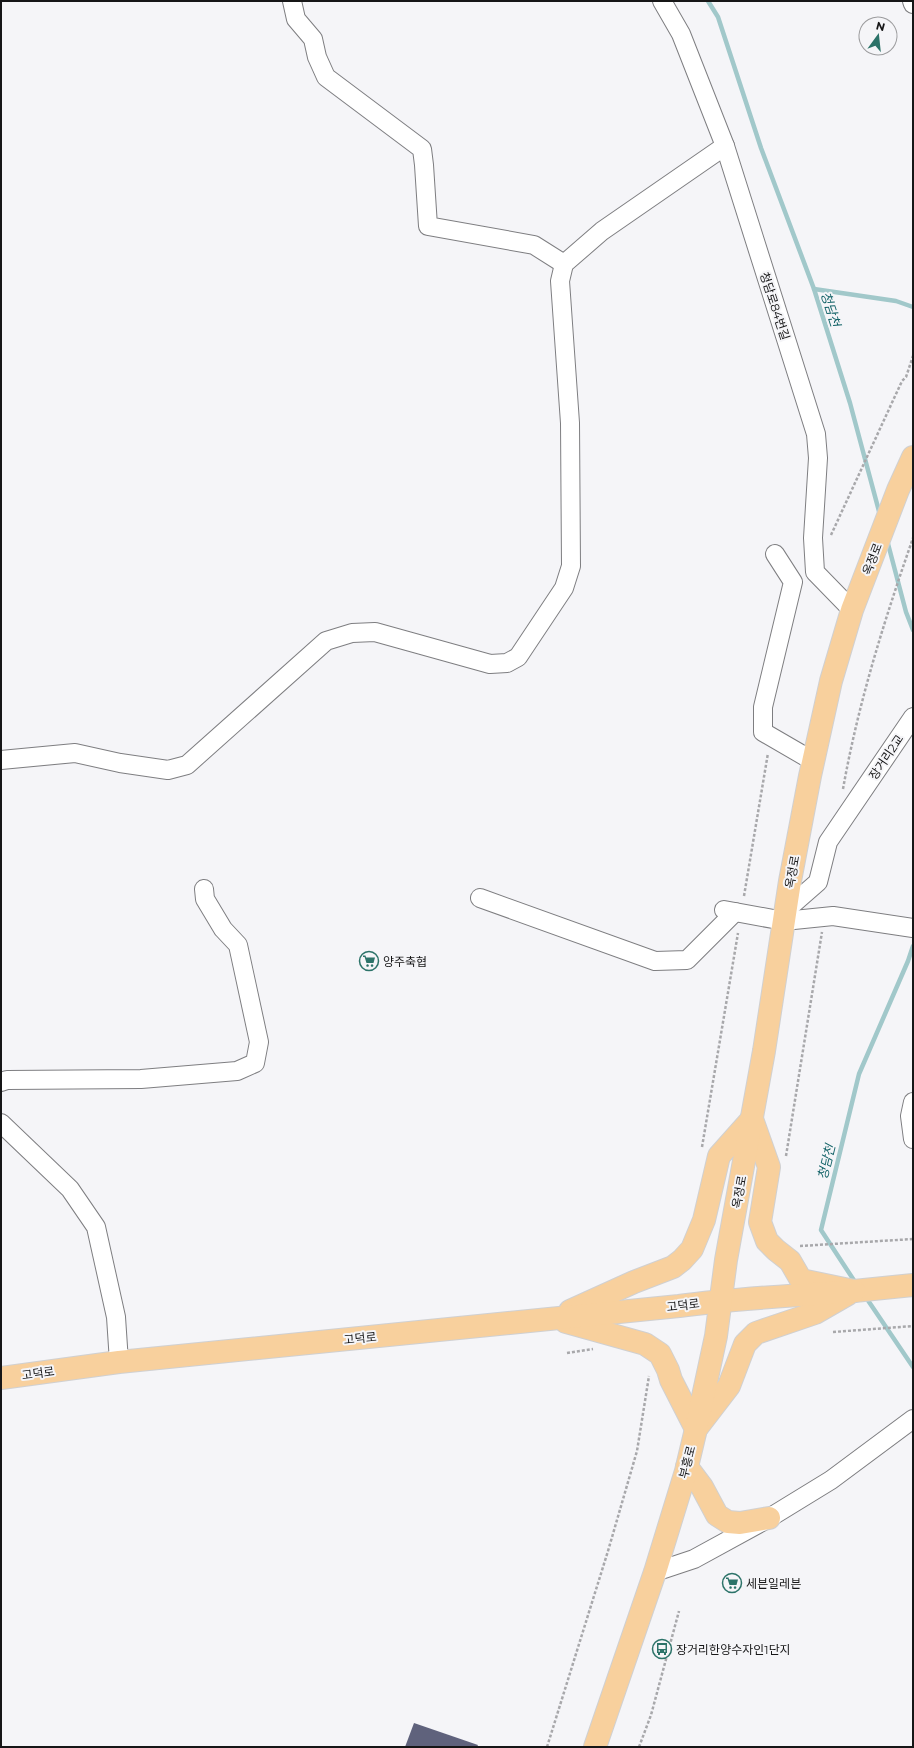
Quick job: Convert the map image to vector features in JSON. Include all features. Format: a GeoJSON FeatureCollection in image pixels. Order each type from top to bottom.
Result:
{"type":"FeatureCollection","features":[{"type":"Feature","properties":{"kind":"main road","name":"옥정로"},"geometry":{"type":"LineString","coordinates":[[720,1301],[764,1050],[790,880],[830,681],[856,601],[898,490],[913,457]]}},
{"type":"Feature","properties":{"kind":"main road"},"geometry":{"type":"LineString","coordinates":[[553,1318],[634,1282],[673,1267],[682,1260],[692,1249],[704,1220],[719,1156],[752,1119],[769,1167],[760,1222],[767,1241],[790,1261],[801,1280],[854,1291]]}},
{"type":"Feature","properties":{"kind":"main road"},"geometry":{"type":"LineString","coordinates":[[720,1301],[913,1285]]}},
{"type":"Feature","properties":{"kind":"main road"},"geometry":{"type":"LineString","coordinates":[[553,1318],[645,1344],[660,1354],[696,1430],[729,1386],[745,1344],[756,1332],[815,1313],[854,1291]]}},
{"type":"Feature","properties":{"kind":"main road","name":"고덕로"},"geometry":{"type":"LineString","coordinates":[[1,1378],[119,1362],[720,1301]]}},
{"type":"Feature","properties":{"kind":"main road","name":"부흥로"},"geometry":{"type":"LineString","coordinates":[[595,1747],[655,1572],[687,1467],[716,1336],[720,1301]]}},
{"type":"Feature","properties":{"kind":"main road"},"geometry":{"type":"LineString","coordinates":[[687,1467],[702,1487],[717,1515],[728,1522],[740,1523],[769,1518]]}},
{"type":"Feature","properties":{"kind":"street"},"geometry":{"type":"LineString","coordinates":[[292,1],[296,19],[313,39],[317,57],[326,77],[422,149],[428,226],[534,244],[564,264]]}},
{"type":"Feature","properties":{"kind":"street","name":"청담로84번길"},"geometry":{"type":"LineString","coordinates":[[662,1],[682,34],[725,146],[816,434],[818,458],[813,538],[815,572],[856,601]]}},
{"type":"Feature","properties":{"kind":"street"},"geometry":{"type":"LineString","coordinates":[[1,760],[75,753],[120,763],[168,770],[187,765],[326,641],[352,633],[375,632],[490,664],[507,663],[518,657],[564,588],[571,566],[570,422],[560,281],[564,264],[602,232],[725,146]]}},
{"type":"Feature","properties":{"kind":"street"},"geometry":{"type":"LineString","coordinates":[[775,554],[793,582],[763,707],[763,732],[813,761]]}},
{"type":"Feature","properties":{"kind":"street","name":"장거리2교"},"geometry":{"type":"LineString","coordinates":[[785,915],[818,882],[828,842],[913,718]]}},
{"type":"Feature","properties":{"kind":"street"},"geometry":{"type":"LineString","coordinates":[[1,1082],[7,1080],[148,1078],[237,1071],[255,1063],[260,1042],[238,944],[224,929],[205,899],[204,889]]}},
{"type":"Feature","properties":{"kind":"street"},"geometry":{"type":"LineString","coordinates":[[480,898],[655,961],[687,960],[733,911],[785,915],[833,916],[913,928]]}},
{"type":"Feature","properties":{"kind":"street"},"geometry":{"type":"LineString","coordinates":[[913,1102],[910,1116],[913,1139]]}},
{"type":"Feature","properties":{"kind":"street"},"geometry":{"type":"LineString","coordinates":[[1,1122],[70,1189],[96,1227],[116,1317],[119,1362]]}},
{"type":"Feature","properties":{"kind":"street"},"geometry":{"type":"LineString","coordinates":[[655,1572],[694,1559],[769,1518],[831,1480],[913,1419]]}},
{"type":"Feature","properties":{"kind":"path"},"geometry":{"type":"LineString","coordinates":[[835,525],[902,381],[906,377],[913,356]]}},
{"type":"Feature","properties":{"kind":"path"},"geometry":{"type":"LineString","coordinates":[[884,622],[913,538]]}},
{"type":"Feature","properties":{"kind":"path"},"geometry":{"type":"LineString","coordinates":[[701,1149],[733,911],[771,737]]}},
{"type":"Feature","properties":{"kind":"path"},"geometry":{"type":"LineString","coordinates":[[797,1246],[913,1239]]}},
{"type":"Feature","properties":{"kind":"path"},"geometry":{"type":"LineString","coordinates":[[833,1332],[913,1326]]}},
{"type":"Feature","properties":{"kind":"path"},"geometry":{"type":"LineString","coordinates":[[547,1747],[608,1551],[637,1451],[650,1370]]}},
{"type":"Feature","properties":{"kind":"path"},"geometry":{"type":"LineString","coordinates":[[639,1747],[651,1715],[679,1610]]}},
{"type":"Feature","properties":{"kind":"building"},"geometry":{"type":"Polygon","coordinates":[[[414,1723],[478,1745],[477,1747],[405,1747],[414,1723]]]}},
{"type":"Feature","properties":{"kind":"waterway","name":"청담천"},"geometry":{"type":"LineString","coordinates":[[708,1],[718,17],[761,148],[814,289],[850,403],[880,515]]}},
{"type":"Feature","properties":{"kind":"waterway"},"geometry":{"type":"LineString","coordinates":[[814,289],[896,301],[913,307]]}},
{"type":"Feature","properties":{"kind":"waterway","name":"청담천"},"geometry":{"type":"LineString","coordinates":[[887,540],[906,612],[913,630]]}},
{"type":"Feature","properties":{"kind":"waterway","name":"청담천"},"geometry":{"type":"LineString","coordinates":[[857,1285],[821,1230],[859,1074],[908,961],[913,946]]}},
{"type":"Feature","properties":{"kind":"waterway","name":"청담천"},"geometry":{"type":"LineString","coordinates":[[865,1296],[913,1367]]}},
{"type":"Feature","properties":{"kind":"place","name":"양주축협"},"geometry":{"type":"Point","coordinates":[369,961]}},
{"type":"Feature","properties":{"kind":"place","name":"세븐일레븐"},"geometry":{"type":"Point","coordinates":[732,1583]}},
{"type":"Feature","properties":{"kind":"place","name":"장거리한양수자인1단지"},"geometry":{"type":"Point","coordinates":[662,1649]}}]}
